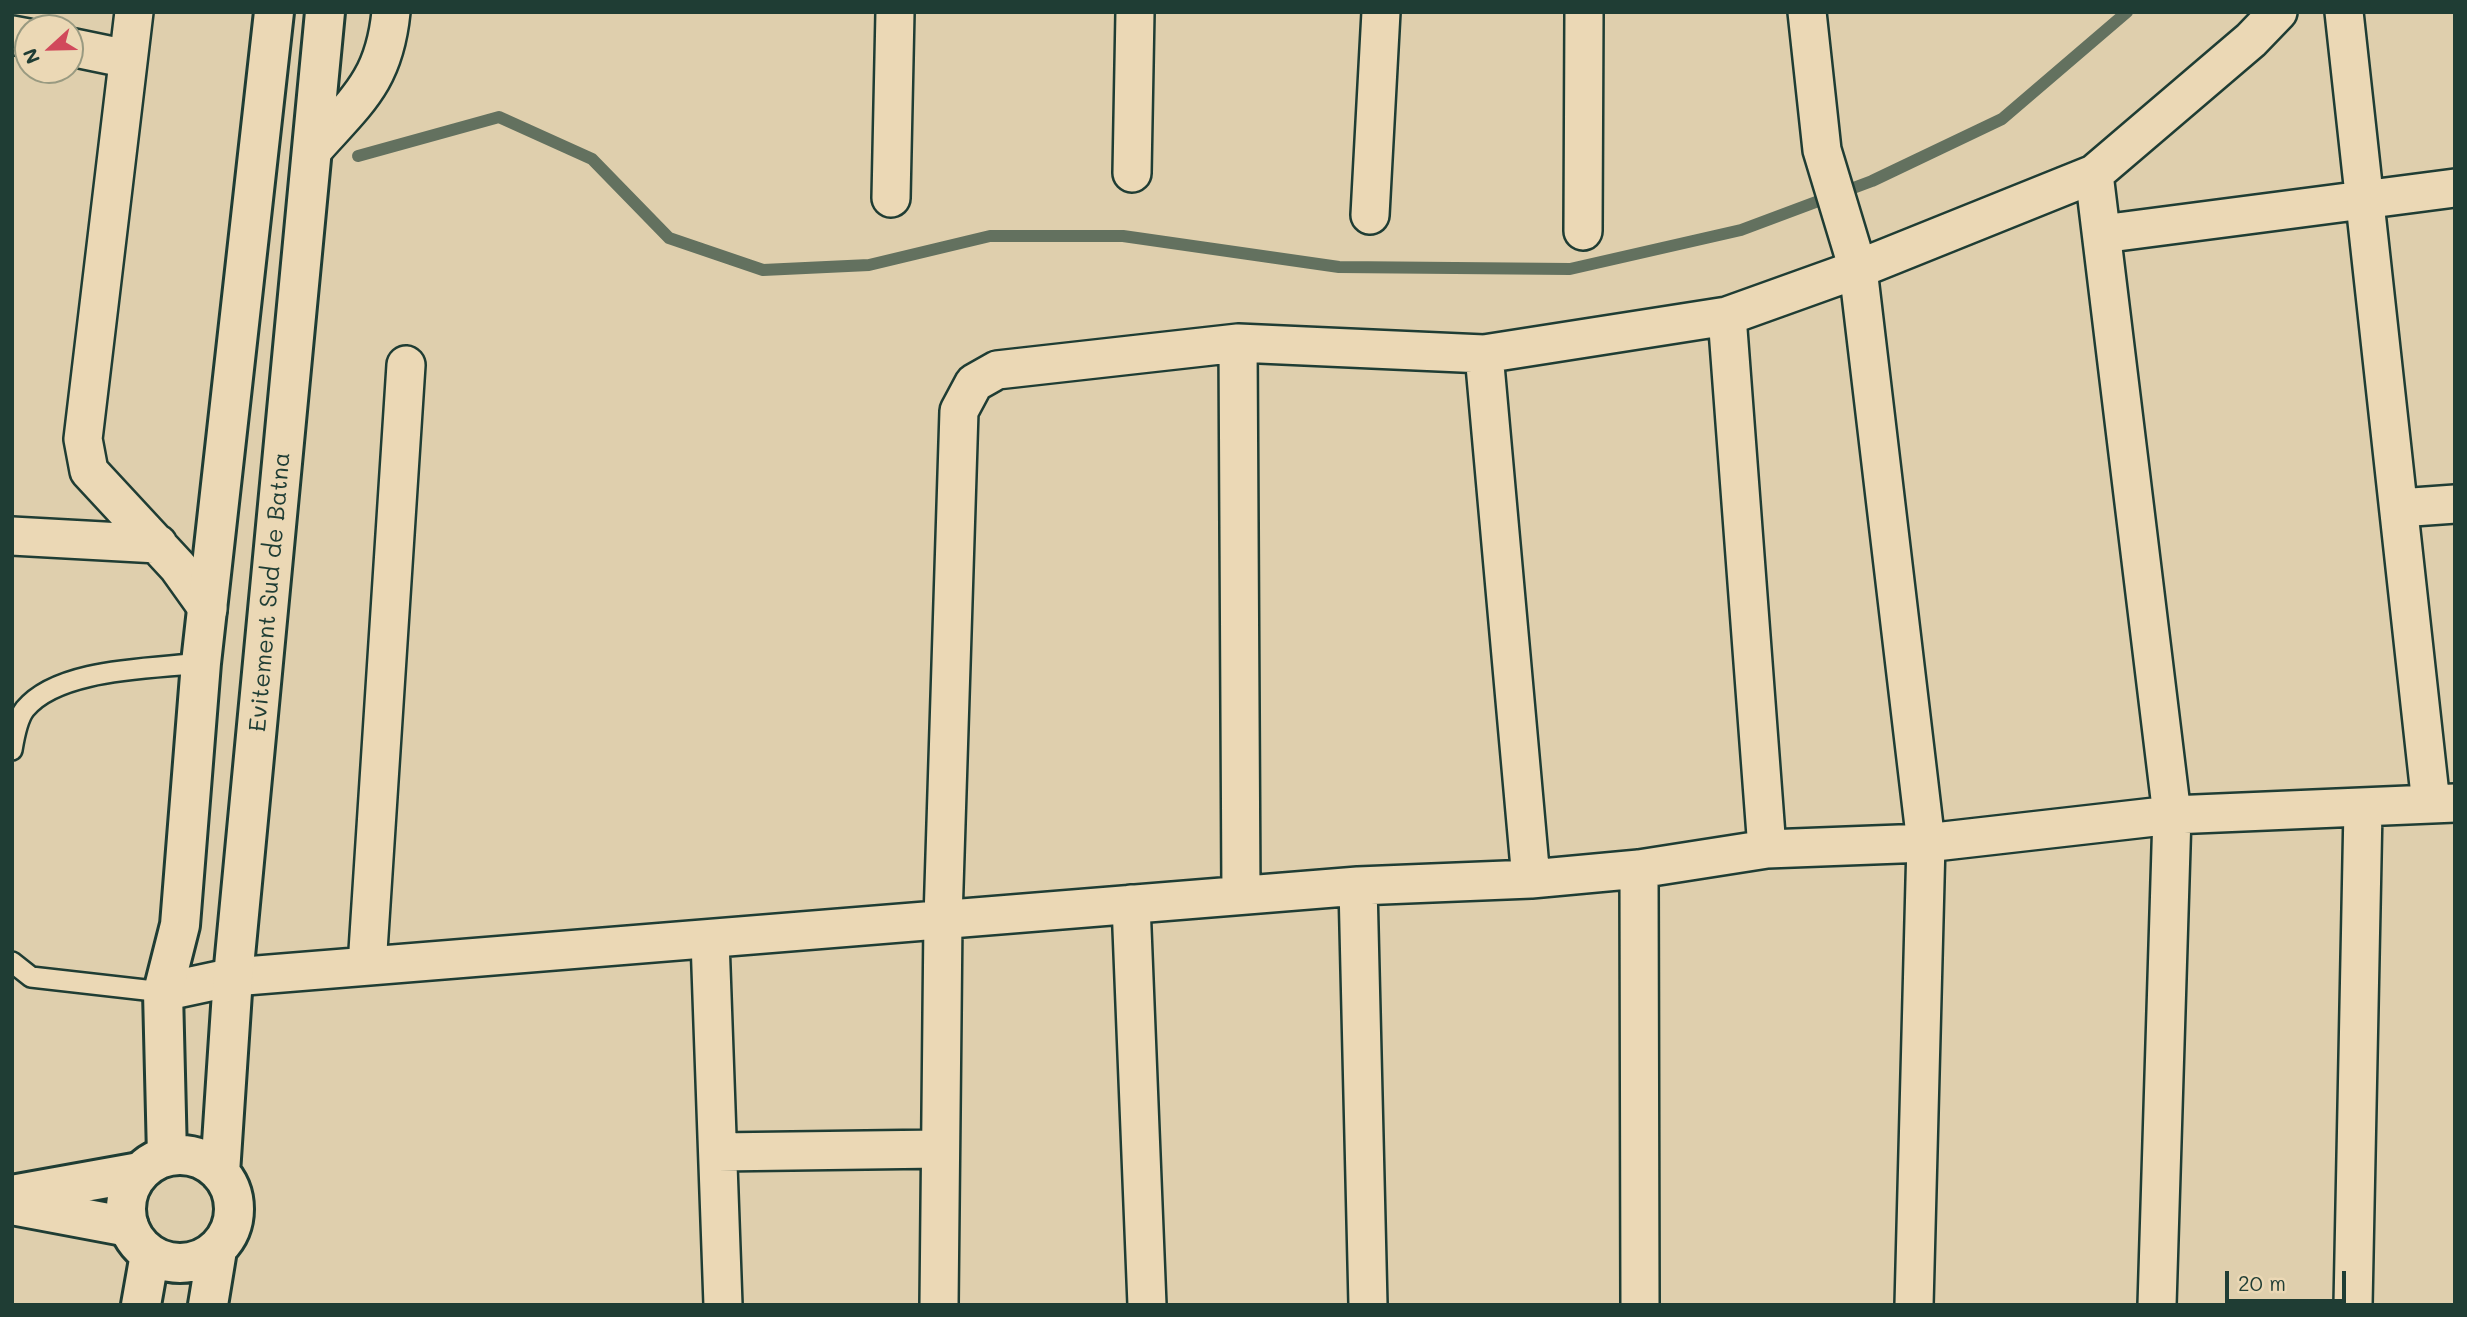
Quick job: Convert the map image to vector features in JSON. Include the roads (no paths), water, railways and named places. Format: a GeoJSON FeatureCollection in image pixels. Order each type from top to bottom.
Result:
{"type":"FeatureCollection","features":[{"type":"Feature","properties":{"kind":"main road"},"geometry":{"type":"LineString","coordinates":[[141,1305],[139,1240],[127,1198],[154,1164],[163,992],[180,925],[201,663],[274,12]]}},
{"type":"Feature","properties":{"kind":"main road","name":"Evitement Sud de Batna"},"geometry":{"type":"LineString","coordinates":[[220,1173],[233,977],[325,12]]}},
{"type":"Feature","properties":{"kind":"main road"},"geometry":{"type":"LineString","coordinates":[[12,1195],[154,1164],[183,1155],[198,1158],[220,1173],[232,1190],[234,1205],[228,1236],[217,1250],[201,1260],[184,1264],[166,1262],[139,1240],[12,1205]]}},
{"type":"Feature","properties":{"kind":"main road"},"geometry":{"type":"LineString","coordinates":[[208,1305],[217,1250]]}},
{"type":"Feature","properties":{"kind":"street"},"geometry":{"type":"LineString","coordinates":[[134,12],[83,439],[89,471],[158,544],[208,609]]}},
{"type":"Feature","properties":{"kind":"street"},"geometry":{"type":"LineString","coordinates":[[312,151],[369,86],[387,48],[391,12]]}},
{"type":"Feature","properties":{"kind":"street"},"geometry":{"type":"LineString","coordinates":[[891,198],[895,12]]}},
{"type":"Feature","properties":{"kind":"street"},"geometry":{"type":"LineString","coordinates":[[1132,173],[1135,12]]}},
{"type":"Feature","properties":{"kind":"street"},"geometry":{"type":"LineString","coordinates":[[1370,215],[1381,12]]}},
{"type":"Feature","properties":{"kind":"street"},"geometry":{"type":"LineString","coordinates":[[1583,231],[1584,12]]}},
{"type":"Feature","properties":{"kind":"street"},"geometry":{"type":"LineString","coordinates":[[1807,12],[1822,150],[1858,269],[1926,843],[1914,1305]]}},
{"type":"Feature","properties":{"kind":"street"},"geometry":{"type":"LineString","coordinates":[[939,1305],[943,919],[959,411],[965,395],[974,383],[997,370],[1238,343],[1484,354],[1727,316],[1858,269],[2094,174],[2251,40],[2278,12]]}},
{"type":"Feature","properties":{"kind":"street"},"geometry":{"type":"LineString","coordinates":[[163,992],[233,977],[1358,886],[1531,879],[1639,869],[1767,849],[1926,843],[2172,814],[2363,809],[2443,803],[2399,508],[2344,12]]}},
{"type":"Feature","properties":{"kind":"street"},"geometry":{"type":"LineString","coordinates":[[84,50],[128,59]]}},
{"type":"Feature","properties":{"kind":"street"},"geometry":{"type":"LineString","coordinates":[[2094,174],[2172,814],[2157,1305]]}},
{"type":"Feature","properties":{"kind":"street"},"geometry":{"type":"LineString","coordinates":[[2102,234],[2455,188]]}},
{"type":"Feature","properties":{"kind":"street"},"geometry":{"type":"LineString","coordinates":[[1727,316],[1767,849]]}},
{"type":"Feature","properties":{"kind":"street"},"geometry":{"type":"LineString","coordinates":[[1238,343],[1241,895]]}},
{"type":"Feature","properties":{"kind":"street"},"geometry":{"type":"LineString","coordinates":[[1484,354],[1531,879]]}},
{"type":"Feature","properties":{"kind":"street"},"geometry":{"type":"LineString","coordinates":[[367,966],[406,365]]}},
{"type":"Feature","properties":{"kind":"street"},"geometry":{"type":"LineString","coordinates":[[2399,508],[2455,504]]}},
{"type":"Feature","properties":{"kind":"street"},"geometry":{"type":"LineString","coordinates":[[12,536],[158,544]]}},
{"type":"Feature","properties":{"kind":"street"},"geometry":{"type":"LineString","coordinates":[[2353,1305],[2363,809]]}},
{"type":"Feature","properties":{"kind":"street"},"geometry":{"type":"LineString","coordinates":[[1639,869],[1640,1305]]}},
{"type":"Feature","properties":{"kind":"street"},"geometry":{"type":"LineString","coordinates":[[1358,886],[1368,1305]]}},
{"type":"Feature","properties":{"kind":"street"},"geometry":{"type":"LineString","coordinates":[[1131,904],[1147,1305]]}},
{"type":"Feature","properties":{"kind":"street"},"geometry":{"type":"LineString","coordinates":[[710,940],[723,1305]]}},
{"type":"Feature","properties":{"kind":"street"},"geometry":{"type":"LineString","coordinates":[[718,1152],[940,1149]]}},
{"type":"Feature","properties":{"kind":"lane"},"geometry":{"type":"LineString","coordinates":[[12,750],[24,710],[49,689],[88,677],[201,663]]}},
{"type":"Feature","properties":{"kind":"lane"},"geometry":{"type":"LineString","coordinates":[[12,962],[31,977],[163,992]]}},
{"type":"Feature","properties":{"kind":"waterway"},"geometry":{"type":"LineString","coordinates":[[358,156],[499,117],[592,159],[669,238],[763,270],[869,265],[990,236],[1123,236],[1339,267],[1570,269],[1741,230],[1872,181],[2002,119],[2127,12]]}}]}
